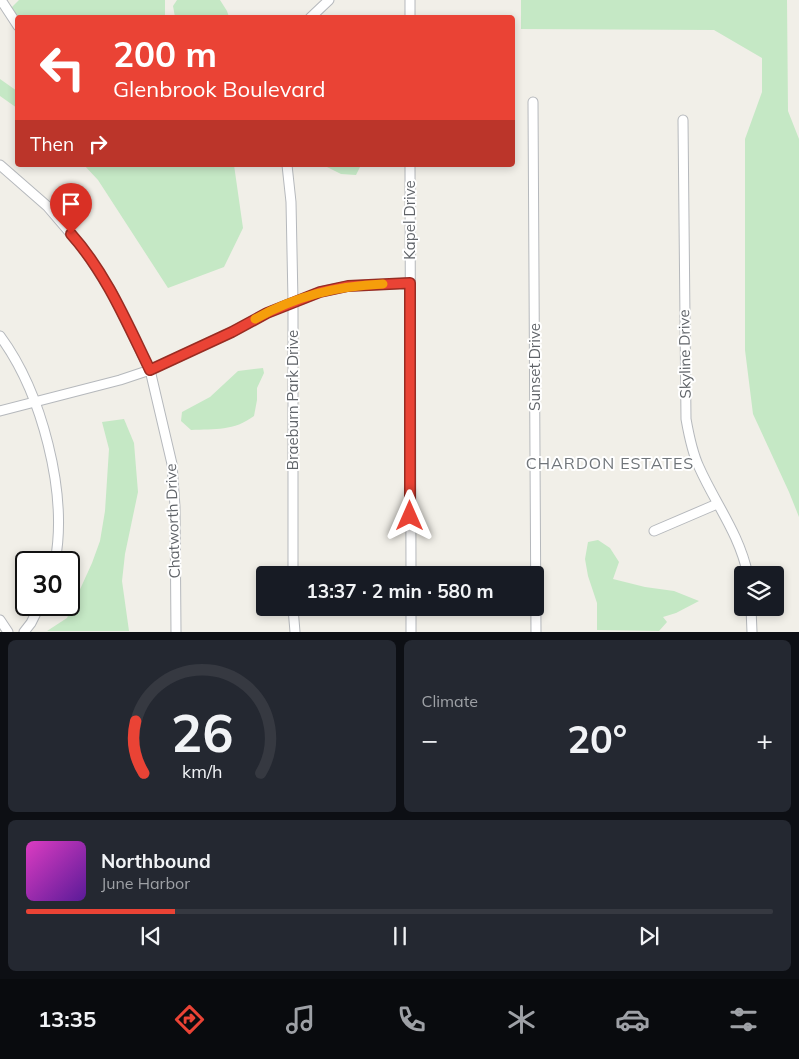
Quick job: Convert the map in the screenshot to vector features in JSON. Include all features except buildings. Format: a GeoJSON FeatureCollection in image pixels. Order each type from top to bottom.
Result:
{"type":"FeatureCollection","features":[{"type":"Feature","properties":{"kind":"street"},"geometry":{"type":"LineString","coordinates":[[1,0],[15,21]]}},
{"type":"Feature","properties":{"kind":"street"},"geometry":{"type":"LineString","coordinates":[[313,15],[329,0]]}},
{"type":"Feature","properties":{"kind":"street"},"geometry":{"type":"LineString","coordinates":[[410,0],[410,15]]}},
{"type":"Feature","properties":{"kind":"street","name":"Sunset Drive"},"geometry":{"type":"LineString","coordinates":[[533,102],[536,632]]}},
{"type":"Feature","properties":{"kind":"street","name":"Skyline Drive"},"geometry":{"type":"LineString","coordinates":[[683,120],[686,419],[691,446],[699,467],[717,504],[731,526],[744,554],[746,566]]}},
{"type":"Feature","properties":{"kind":"street","name":"Chatworth Drive"},"geometry":{"type":"LineString","coordinates":[[0,165],[46,206],[83,248],[111,291],[150,370],[172,464],[175,507],[176,632]]}},
{"type":"Feature","properties":{"kind":"street","name":"Braeburn Park Drive"},"geometry":{"type":"LineString","coordinates":[[288,167],[293,301],[293,566]]}},
{"type":"Feature","properties":{"kind":"street","name":"Kapel Drive"},"geometry":{"type":"LineString","coordinates":[[410,167],[411,566]]}},
{"type":"Feature","properties":{"kind":"street"},"geometry":{"type":"LineString","coordinates":[[0,412],[120,380],[150,370],[209,344],[293,301],[320,292],[348,286],[410,283]]}},
{"type":"Feature","properties":{"kind":"street"},"geometry":{"type":"LineString","coordinates":[[0,336],[18,364],[34,402],[52,458],[58,505],[57,551]]}},
{"type":"Feature","properties":{"kind":"street"},"geometry":{"type":"LineString","coordinates":[[654,531],[717,504]]}},
{"type":"Feature","properties":{"kind":"street"},"geometry":{"type":"LineString","coordinates":[[24,632],[34,616]]}},
{"type":"Feature","properties":{"kind":"street"},"geometry":{"type":"LineString","coordinates":[[294,616],[295,632]]}},
{"type":"Feature","properties":{"kind":"street"},"geometry":{"type":"LineString","coordinates":[[411,616],[411,632]]}},
{"type":"Feature","properties":{"kind":"street"},"geometry":{"type":"LineString","coordinates":[[751,616],[752,632]]}},
{"type":"Feature","properties":{"kind":"street"},"geometry":{"type":"LineString","coordinates":[[0,620],[8,632]]}},
{"type":"Feature","properties":{"kind":"green space"},"geometry":{"type":"Polygon","coordinates":[[[19,0],[165,0],[165,15],[15,16],[8,11],[19,0]]]}},
{"type":"Feature","properties":{"kind":"green space"},"geometry":{"type":"Polygon","coordinates":[[[177,0],[220,0],[228,15],[175,15],[173,6],[177,0]]]}},
{"type":"Feature","properties":{"kind":"green space"},"geometry":{"type":"Polygon","coordinates":[[[521,0],[787,0],[788,111],[799,139],[799,517],[753,414],[745,350],[745,139],[762,92],[762,58],[714,30],[521,29],[521,0]]]}},
{"type":"Feature","properties":{"kind":"green space"},"geometry":{"type":"Polygon","coordinates":[[[0,79],[15,90],[15,107],[0,96],[0,79]]]}},
{"type":"Feature","properties":{"kind":"green space"},"geometry":{"type":"Polygon","coordinates":[[[86,167],[234,167],[243,228],[224,267],[168,288],[98,180],[86,167]]]}},
{"type":"Feature","properties":{"kind":"green space"},"geometry":{"type":"Polygon","coordinates":[[[327,167],[360,167],[356,175],[341,174],[327,167]]]}},
{"type":"Feature","properties":{"kind":"green space"},"geometry":{"type":"Polygon","coordinates":[[[263,368],[264,373],[257,388],[254,416],[247,421],[232,427],[191,430],[181,421],[182,412],[210,397],[238,371],[263,368]]]}},
{"type":"Feature","properties":{"kind":"green space"},"geometry":{"type":"Polygon","coordinates":[[[124,419],[134,443],[138,492],[125,554],[122,581],[129,631],[47,631],[68,616],[80,616],[80,589],[100,541],[105,511],[109,449],[102,422],[124,419]]]}},
{"type":"Feature","properties":{"kind":"green space"},"geometry":{"type":"Polygon","coordinates":[[[598,540],[610,548],[619,562],[613,579],[645,587],[674,591],[699,601],[676,613],[663,617],[667,622],[659,631],[597,630],[597,603],[588,576],[585,559],[588,542],[598,540]]]}},
{"type":"Feature","properties":{"kind":"slow traffic"},"geometry":{"type":"LineString","coordinates":[[255,319],[293,301],[320,292],[348,286],[383,284]]}},
{"type":"Feature","properties":{"kind":"district","name":"CHARDON ESTATES"},"geometry":{"type":"Point","coordinates":[610,463]}},
{"type":"Feature","properties":{"kind":"route"},"geometry":{"type":"LineString","coordinates":[[71,234],[83,248],[111,291],[150,370],[194,351],[293,301],[320,292],[348,286],[410,283],[410,516]]}}]}
